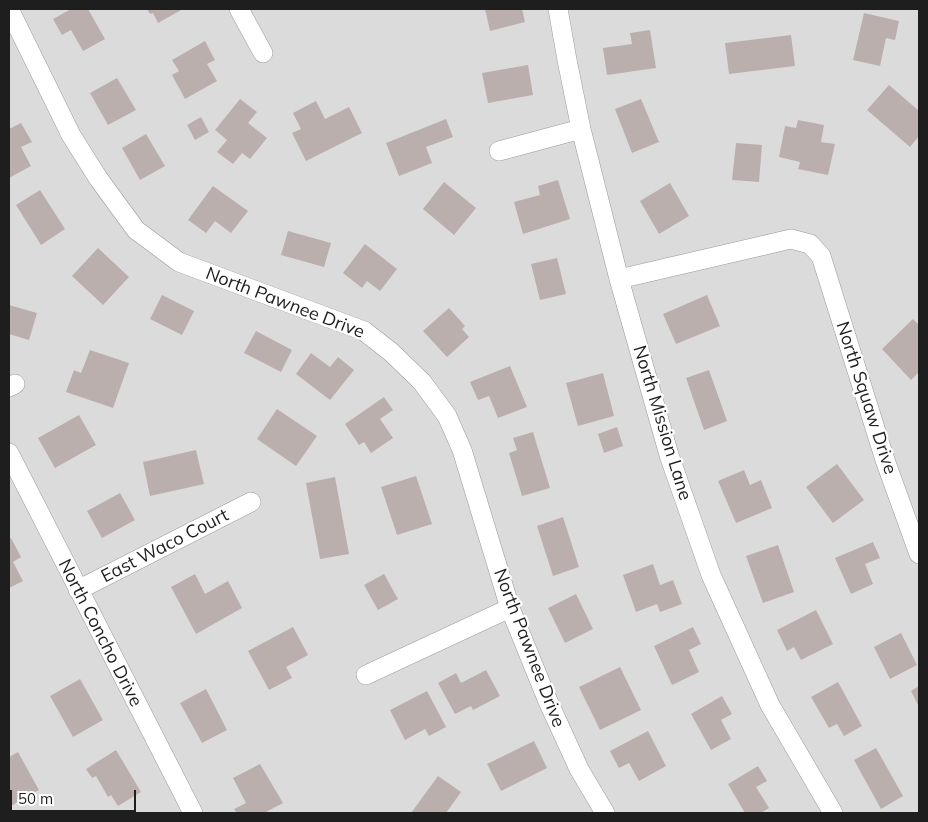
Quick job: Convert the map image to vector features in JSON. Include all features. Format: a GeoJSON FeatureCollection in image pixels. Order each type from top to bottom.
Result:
{"type":"FeatureCollection","features":[{"type":"Feature","properties":{"kind":"street","name":"North Pawnee Drive"},"geometry":{"type":"LineString","coordinates":[[9,9],[71,135],[98,178],[136,230],[179,262],[364,331],[391,352],[422,382],[448,416],[462,450],[510,608],[547,699],[579,769],[605,813]]}},
{"type":"Feature","properties":{"kind":"street"},"geometry":{"type":"LineString","coordinates":[[239,9],[263,53]]}},
{"type":"Feature","properties":{"kind":"street","name":"North Mission Lane"},"geometry":{"type":"LineString","coordinates":[[558,9],[581,129],[619,279],[669,455],[711,575],[770,705],[833,813]]}},
{"type":"Feature","properties":{"kind":"street"},"geometry":{"type":"LineString","coordinates":[[499,151],[581,129]]}},
{"type":"Feature","properties":{"kind":"street","name":"North Squaw Drive"},"geometry":{"type":"LineString","coordinates":[[619,279],[791,238],[810,244],[821,256],[885,460],[919,554]]}},
{"type":"Feature","properties":{"kind":"street","name":"North Concho Drive"},"geometry":{"type":"LineString","coordinates":[[9,453],[193,813]]}},
{"type":"Feature","properties":{"kind":"street","name":"East Waco Court"},"geometry":{"type":"LineString","coordinates":[[78,590],[251,502]]}},
{"type":"Feature","properties":{"kind":"street"},"geometry":{"type":"LineString","coordinates":[[366,675],[510,608]]}},
{"type":"Feature","properties":{"kind":"shaded area"},"geometry":{"type":"Polygon","coordinates":[[[9,9],[919,9],[919,813],[9,813],[9,9]]]}},
{"type":"Feature","properties":{"kind":"building"},"geometry":{"type":"Polygon","coordinates":[[[71,9],[88,9],[105,39],[83,51],[71,30],[62,35],[53,19],[71,9]]]}},
{"type":"Feature","properties":{"kind":"building"},"geometry":{"type":"Polygon","coordinates":[[[147,9],[183,9],[158,23],[153,13],[150,14],[147,9]]]}},
{"type":"Feature","properties":{"kind":"building"},"geometry":{"type":"Polygon","coordinates":[[[485,9],[522,9],[525,22],[490,31],[485,9]]]}},
{"type":"Feature","properties":{"kind":"building"},"geometry":{"type":"Polygon","coordinates":[[[864,13],[899,21],[895,40],[886,38],[880,66],[853,60],[864,13]]]}},
{"type":"Feature","properties":{"kind":"building"},"geometry":{"type":"Polygon","coordinates":[[[650,30],[656,68],[607,75],[603,48],[632,44],[630,33],[650,30]]]}},
{"type":"Feature","properties":{"kind":"building"},"geometry":{"type":"Polygon","coordinates":[[[791,35],[795,66],[729,74],[725,43],[791,35]]]}},
{"type":"Feature","properties":{"kind":"building"},"geometry":{"type":"Polygon","coordinates":[[[205,41],[215,60],[207,64],[217,81],[185,99],[172,75],[179,71],[172,60],[205,41]]]}},
{"type":"Feature","properties":{"kind":"building"},"geometry":{"type":"Polygon","coordinates":[[[528,65],[533,95],[488,103],[482,73],[528,65]]]}},
{"type":"Feature","properties":{"kind":"building"},"geometry":{"type":"Polygon","coordinates":[[[117,78],[136,110],[108,125],[90,93],[117,78]]]}},
{"type":"Feature","properties":{"kind":"building"},"geometry":{"type":"Polygon","coordinates":[[[889,85],[919,111],[919,136],[910,147],[867,110],[889,85]]]}},
{"type":"Feature","properties":{"kind":"building"},"geometry":{"type":"Polygon","coordinates":[[[240,99],[257,112],[248,123],[267,138],[250,159],[242,153],[233,164],[217,152],[227,140],[215,130],[240,99]]]}},
{"type":"Feature","properties":{"kind":"building"},"geometry":{"type":"Polygon","coordinates":[[[641,99],[659,142],[632,153],[615,109],[641,99]]]}},
{"type":"Feature","properties":{"kind":"building"},"geometry":{"type":"Polygon","coordinates":[[[316,101],[325,119],[349,107],[362,133],[306,161],[292,133],[301,129],[293,113],[316,101]]]}},
{"type":"Feature","properties":{"kind":"building"},"geometry":{"type":"Polygon","coordinates":[[[201,117],[209,132],[195,140],[187,125],[201,117]]]}},
{"type":"Feature","properties":{"kind":"building"},"geometry":{"type":"Polygon","coordinates":[[[446,119],[453,137],[426,147],[432,163],[399,176],[386,143],[446,119]]]}},
{"type":"Feature","properties":{"kind":"building"},"geometry":{"type":"Polygon","coordinates":[[[798,120],[824,125],[821,142],[835,144],[828,175],[798,169],[800,162],[779,157],[785,126],[796,128],[798,120]]]}},
{"type":"Feature","properties":{"kind":"building"},"geometry":{"type":"Polygon","coordinates":[[[21,123],[32,142],[21,147],[31,166],[9,178],[9,129],[21,123]]]}},
{"type":"Feature","properties":{"kind":"building"},"geometry":{"type":"Polygon","coordinates":[[[146,134],[165,166],[140,180],[122,148],[146,134]]]}},
{"type":"Feature","properties":{"kind":"building"},"geometry":{"type":"Polygon","coordinates":[[[736,143],[762,145],[759,182],[732,180],[736,143]]]}},
{"type":"Feature","properties":{"kind":"building"},"geometry":{"type":"Polygon","coordinates":[[[558,180],[570,219],[523,234],[514,202],[540,195],[538,186],[558,180]]]}},
{"type":"Feature","properties":{"kind":"building"},"geometry":{"type":"Polygon","coordinates":[[[444,182],[476,208],[454,235],[423,209],[444,182]]]}},
{"type":"Feature","properties":{"kind":"building"},"geometry":{"type":"Polygon","coordinates":[[[670,183],[689,216],[659,234],[640,201],[670,183]]]}},
{"type":"Feature","properties":{"kind":"building"},"geometry":{"type":"Polygon","coordinates":[[[213,186],[248,211],[231,233],[215,221],[206,233],[188,220],[213,186]]]}},
{"type":"Feature","properties":{"kind":"building"},"geometry":{"type":"Polygon","coordinates":[[[40,190],[65,229],[41,245],[16,205],[40,190]]]}},
{"type":"Feature","properties":{"kind":"building"},"geometry":{"type":"Polygon","coordinates":[[[288,231],[331,243],[324,267],[281,255],[288,231]]]}},
{"type":"Feature","properties":{"kind":"building"},"geometry":{"type":"Polygon","coordinates":[[[365,244],[397,269],[380,291],[367,281],[362,288],[343,273],[365,244]]]}},
{"type":"Feature","properties":{"kind":"building"},"geometry":{"type":"Polygon","coordinates":[[[98,248],[129,277],[103,305],[72,276],[98,248]]]}},
{"type":"Feature","properties":{"kind":"building"},"geometry":{"type":"Polygon","coordinates":[[[557,258],[566,294],[540,300],[531,264],[557,258]]]}},
{"type":"Feature","properties":{"kind":"building"},"geometry":{"type":"Polygon","coordinates":[[[162,295],[194,311],[182,335],[150,319],[162,295]]]}},
{"type":"Feature","properties":{"kind":"building"},"geometry":{"type":"Polygon","coordinates":[[[707,295],[720,326],[676,344],[663,314],[707,295]]]}},
{"type":"Feature","properties":{"kind":"building"},"geometry":{"type":"Polygon","coordinates":[[[9,305],[37,313],[29,340],[9,334],[9,305]]]}},
{"type":"Feature","properties":{"kind":"building"},"geometry":{"type":"Polygon","coordinates":[[[449,308],[465,326],[462,329],[469,337],[447,357],[423,331],[449,308]]]}},
{"type":"Feature","properties":{"kind":"building"},"geometry":{"type":"Polygon","coordinates":[[[913,319],[919,325],[919,372],[911,380],[882,349],[913,319]]]}},
{"type":"Feature","properties":{"kind":"building"},"geometry":{"type":"Polygon","coordinates":[[[256,331],[292,350],[281,372],[244,353],[256,331]]]}},
{"type":"Feature","properties":{"kind":"building"},"geometry":{"type":"Polygon","coordinates":[[[90,350],[129,363],[113,408],[66,392],[74,370],[81,373],[90,350]]]}},
{"type":"Feature","properties":{"kind":"building"},"geometry":{"type":"Polygon","coordinates":[[[311,353],[330,367],[338,357],[354,370],[330,400],[296,374],[311,353]]]}},
{"type":"Feature","properties":{"kind":"building"},"geometry":{"type":"Polygon","coordinates":[[[510,366],[527,407],[498,418],[489,396],[478,400],[470,382],[510,366]]]}},
{"type":"Feature","properties":{"kind":"building"},"geometry":{"type":"Polygon","coordinates":[[[709,370],[727,421],[704,430],[686,378],[709,370]]]}},
{"type":"Feature","properties":{"kind":"building"},"geometry":{"type":"Polygon","coordinates":[[[603,373],[614,416],[578,426],[566,383],[603,373]]]}},
{"type":"Feature","properties":{"kind":"building"},"geometry":{"type":"Polygon","coordinates":[[[384,397],[393,410],[380,419],[393,438],[371,453],[364,442],[359,445],[345,424],[384,397]]]}},
{"type":"Feature","properties":{"kind":"building"},"geometry":{"type":"Polygon","coordinates":[[[277,409],[317,436],[296,466],[257,439],[277,409]]]}},
{"type":"Feature","properties":{"kind":"building"},"geometry":{"type":"Polygon","coordinates":[[[79,415],[96,445],[55,468],[38,438],[79,415]]]}},
{"type":"Feature","properties":{"kind":"building"},"geometry":{"type":"Polygon","coordinates":[[[617,427],[623,446],[604,453],[598,434],[617,427]]]}},
{"type":"Feature","properties":{"kind":"building"},"geometry":{"type":"Polygon","coordinates":[[[533,432],[550,488],[522,496],[509,453],[517,450],[513,438],[533,432]]]}},
{"type":"Feature","properties":{"kind":"building"},"geometry":{"type":"Polygon","coordinates":[[[196,450],[204,484],[150,496],[143,462],[196,450]]]}},
{"type":"Feature","properties":{"kind":"building"},"geometry":{"type":"Polygon","coordinates":[[[837,464],[864,500],[833,523],[806,487],[837,464]]]}},
{"type":"Feature","properties":{"kind":"building"},"geometry":{"type":"Polygon","coordinates":[[[744,470],[750,485],[761,480],[772,508],[736,523],[718,481],[744,470]]]}},
{"type":"Feature","properties":{"kind":"building"},"geometry":{"type":"Polygon","coordinates":[[[416,476],[432,524],[397,535],[381,487],[416,476]]]}},
{"type":"Feature","properties":{"kind":"building"},"geometry":{"type":"Polygon","coordinates":[[[335,477],[349,554],[320,559],[306,483],[335,477]]]}},
{"type":"Feature","properties":{"kind":"building"},"geometry":{"type":"Polygon","coordinates":[[[120,493],[135,520],[102,538],[87,511],[120,493]]]}},
{"type":"Feature","properties":{"kind":"building"},"geometry":{"type":"Polygon","coordinates":[[[563,517],[579,567],[553,576],[537,526],[563,517]]]}},
{"type":"Feature","properties":{"kind":"building"},"geometry":{"type":"Polygon","coordinates":[[[11,538],[21,557],[13,562],[23,581],[9,588],[9,539],[11,538]]]}},
{"type":"Feature","properties":{"kind":"building"},"geometry":{"type":"Polygon","coordinates":[[[873,542],[880,558],[865,564],[873,584],[851,594],[835,558],[873,542]]]}},
{"type":"Feature","properties":{"kind":"building"},"geometry":{"type":"Polygon","coordinates":[[[778,545],[794,592],[763,603],[746,556],[778,545]]]}},
{"type":"Feature","properties":{"kind":"building"},"geometry":{"type":"Polygon","coordinates":[[[653,564],[660,585],[673,580],[682,604],[660,612],[657,604],[636,612],[623,575],[653,564]]]}},
{"type":"Feature","properties":{"kind":"building"},"geometry":{"type":"Polygon","coordinates":[[[195,574],[205,594],[228,581],[242,608],[196,634],[171,587],[195,574]]]}},
{"type":"Feature","properties":{"kind":"building"},"geometry":{"type":"Polygon","coordinates":[[[384,574],[398,599],[378,610],[364,585],[384,574]]]}},
{"type":"Feature","properties":{"kind":"building"},"geometry":{"type":"Polygon","coordinates":[[[576,594],[593,629],[565,643],[548,608],[576,594]]]}},
{"type":"Feature","properties":{"kind":"building"},"geometry":{"type":"Polygon","coordinates":[[[816,610],[833,644],[801,660],[794,647],[787,651],[777,630],[816,610]]]}},
{"type":"Feature","properties":{"kind":"building"},"geometry":{"type":"Polygon","coordinates":[[[293,627],[308,655],[286,667],[292,678],[269,690],[248,651],[293,627]]]}},
{"type":"Feature","properties":{"kind":"building"},"geometry":{"type":"Polygon","coordinates":[[[693,627],[701,644],[689,650],[699,672],[672,685],[654,646],[693,627]]]}},
{"type":"Feature","properties":{"kind":"building"},"geometry":{"type":"Polygon","coordinates":[[[901,633],[917,665],[890,679],[874,647],[901,633]]]}},
{"type":"Feature","properties":{"kind":"building"},"geometry":{"type":"Polygon","coordinates":[[[620,667],[641,710],[600,730],[579,687],[620,667]]]}},
{"type":"Feature","properties":{"kind":"building"},"geometry":{"type":"Polygon","coordinates":[[[486,670],[500,696],[473,710],[471,706],[455,714],[438,683],[456,673],[461,683],[486,670]]]}},
{"type":"Feature","properties":{"kind":"building"},"geometry":{"type":"Polygon","coordinates":[[[80,679],[103,720],[73,737],[50,696],[80,679]]]}},
{"type":"Feature","properties":{"kind":"building"},"geometry":{"type":"Polygon","coordinates":[[[838,682],[862,726],[844,736],[837,724],[829,728],[811,697],[838,682]]]}},
{"type":"Feature","properties":{"kind":"building"},"geometry":{"type":"Polygon","coordinates":[[[919,686],[919,707],[911,691],[919,686]]]}},
{"type":"Feature","properties":{"kind":"building"},"geometry":{"type":"Polygon","coordinates":[[[206,689],[227,730],[202,743],[180,703],[206,689]]]}},
{"type":"Feature","properties":{"kind":"building"},"geometry":{"type":"Polygon","coordinates":[[[427,691],[446,727],[429,736],[425,729],[405,740],[390,710],[427,691]]]}},
{"type":"Feature","properties":{"kind":"building"},"geometry":{"type":"Polygon","coordinates":[[[722,696],[732,714],[721,720],[731,739],[711,750],[691,714],[722,696]]]}},
{"type":"Feature","properties":{"kind":"building"},"geometry":{"type":"Polygon","coordinates":[[[648,731],[666,766],[639,781],[629,763],[619,768],[610,751],[648,731]]]}},
{"type":"Feature","properties":{"kind":"building"},"geometry":{"type":"Polygon","coordinates":[[[534,741],[547,768],[501,791],[487,764],[534,741]]]}},
{"type":"Feature","properties":{"kind":"building"},"geometry":{"type":"Polygon","coordinates":[[[876,748],[903,796],[881,809],[854,760],[876,748]]]}},
{"type":"Feature","properties":{"kind":"building"},"geometry":{"type":"Polygon","coordinates":[[[116,750],[141,792],[118,806],[111,795],[108,797],[96,776],[92,778],[86,769],[116,750]]]}},
{"type":"Feature","properties":{"kind":"building"},"geometry":{"type":"Polygon","coordinates":[[[18,752],[39,790],[11,806],[9,802],[9,757],[18,752]]]}},
{"type":"Feature","properties":{"kind":"building"},"geometry":{"type":"Polygon","coordinates":[[[260,764],[283,803],[264,813],[237,813],[234,809],[246,803],[233,778],[260,764]]]}},
{"type":"Feature","properties":{"kind":"building"},"geometry":{"type":"Polygon","coordinates":[[[758,766],[767,781],[756,787],[769,808],[761,813],[745,813],[728,784],[758,766]]]}},
{"type":"Feature","properties":{"kind":"building"},"geometry":{"type":"Polygon","coordinates":[[[438,776],[461,792],[446,813],[411,813],[438,776]]]}}]}
